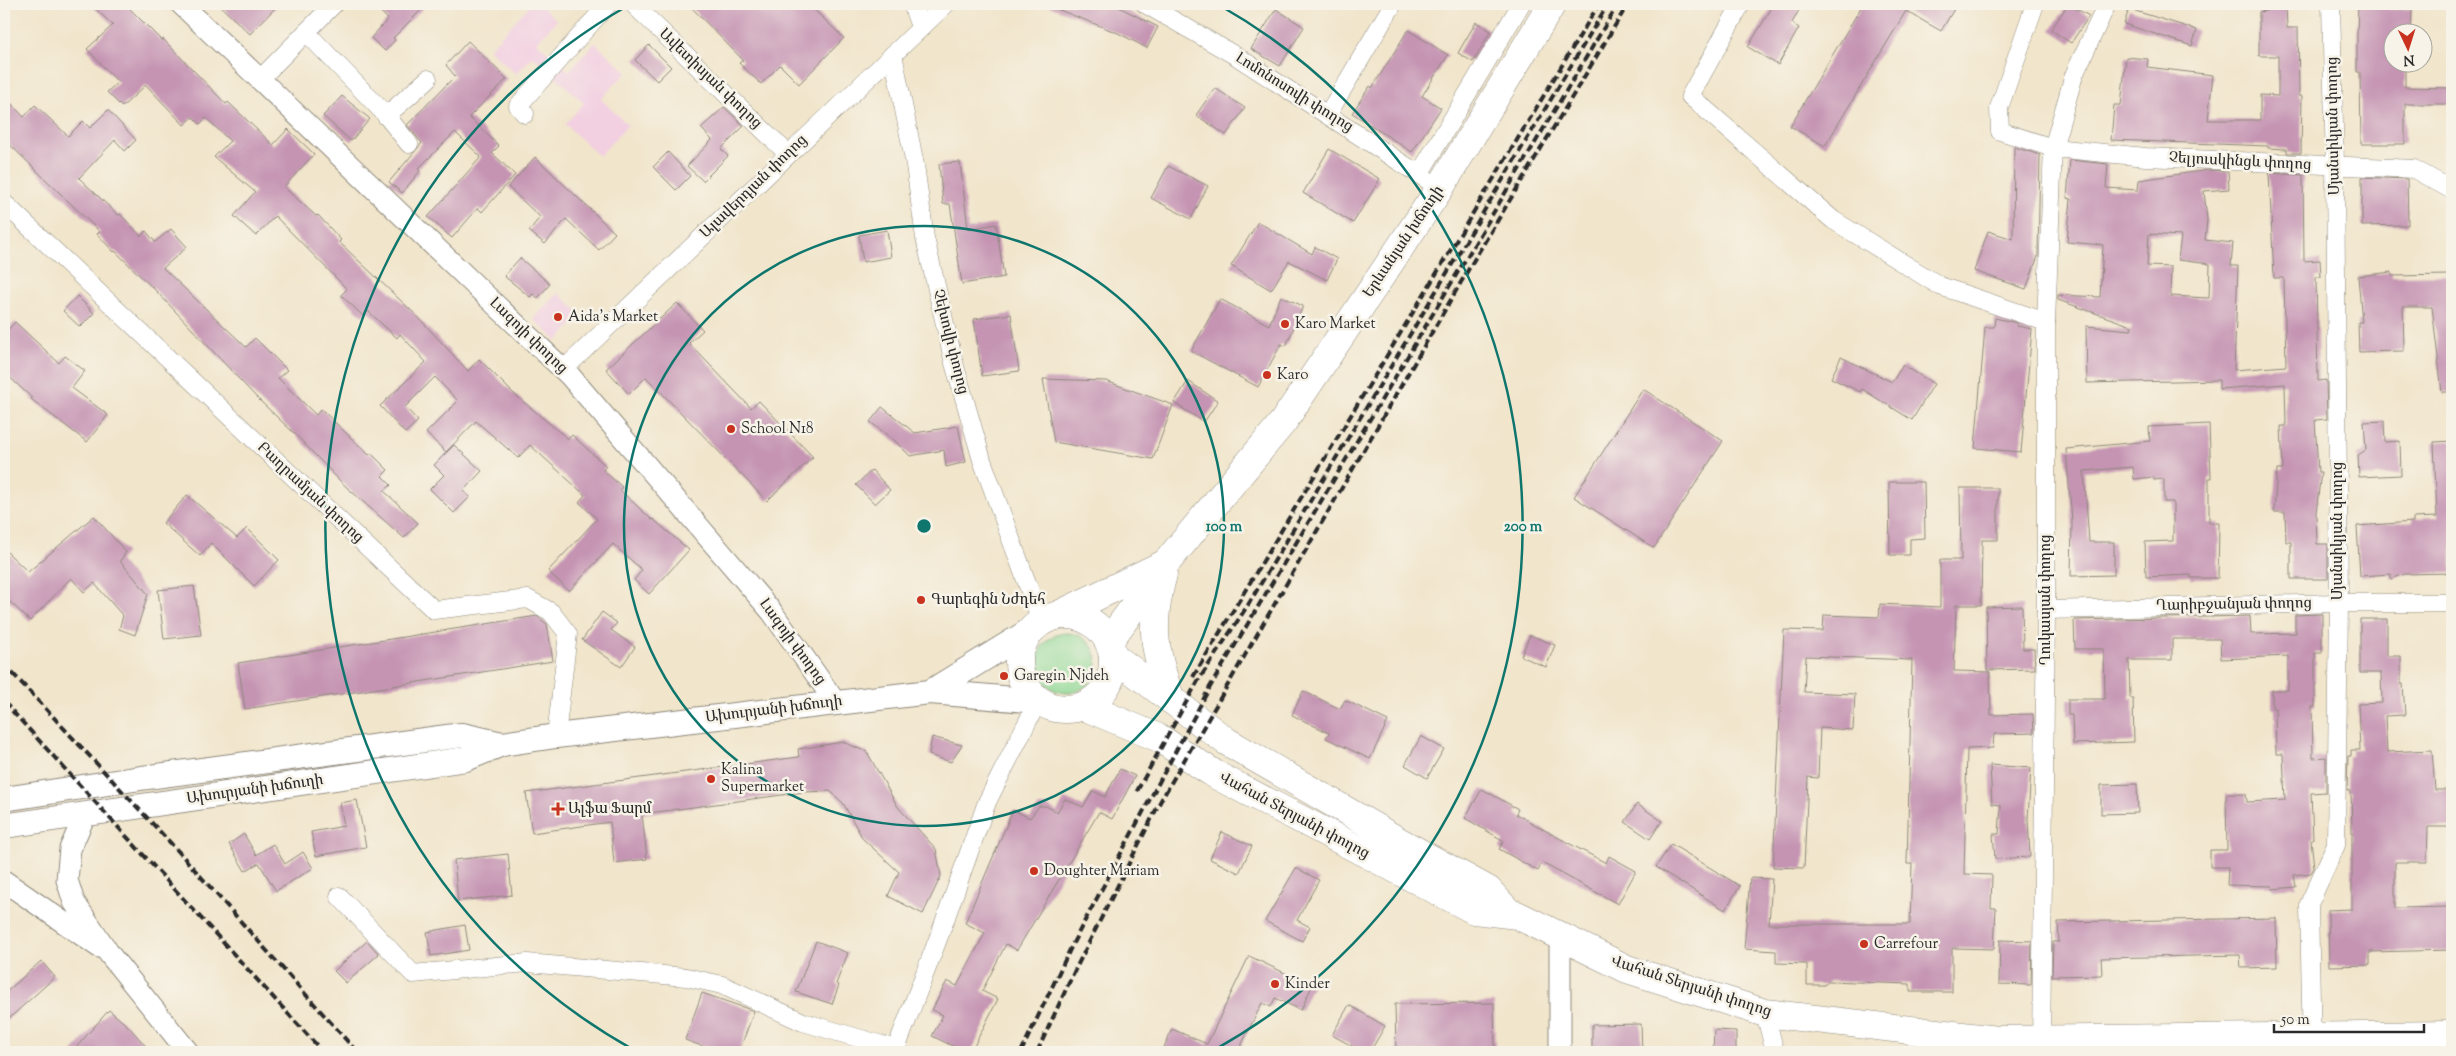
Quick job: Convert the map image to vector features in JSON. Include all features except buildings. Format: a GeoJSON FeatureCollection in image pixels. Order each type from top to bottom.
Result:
{"type":"FeatureCollection","features":[{"type":"Feature","properties":{"kind":"highway","name":"Երևանյան խճուղի"},"geometry":{"type":"LineString","coordinates":[[1111,648],[1166,563],[1283,422],[1430,180],[1552,4]]}},
{"type":"Feature","properties":{"kind":"highway","name":"Երևանյան խճուղի"},"geometry":{"type":"LineString","coordinates":[[1042,623],[1166,563]]}},
{"type":"Feature","properties":{"kind":"highway"},"geometry":{"type":"LineString","coordinates":[[1166,563],[1157,596],[1154,642],[1159,665],[1171,700]]}},
{"type":"Feature","properties":{"kind":"highway"},"geometry":{"type":"LineString","coordinates":[[1086,619],[1099,628],[1111,648],[1112,671],[1107,686],[1096,698],[1083,706],[1068,709],[1052,708],[1038,701],[1027,690],[1020,676],[1018,660],[1021,645],[1042,623],[1086,619]]}},
{"type":"Feature","properties":{"kind":"highway","name":"Վահան Տերյանի փողոց"},"geometry":{"type":"LineString","coordinates":[[1111,648],[1171,700],[1226,741],[1402,843],[1488,890],[1509,913]]}},
{"type":"Feature","properties":{"kind":"highway","name":"Վահան Տերյանի փողոց"},"geometry":{"type":"LineString","coordinates":[[1083,706],[1159,738],[1216,774],[1474,910],[1509,913],[1627,969],[1765,1013],[1997,1040],[2041,1047],[2312,1044],[2452,1035]]}},
{"type":"Feature","properties":{"kind":"main road","name":"Ախուրյանի խճուղի"},"geometry":{"type":"LineString","coordinates":[[4,826],[466,759],[502,744],[556,736],[930,692],[1042,623]]}},
{"type":"Feature","properties":{"kind":"main road"},"geometry":{"type":"LineString","coordinates":[[930,692],[1038,701]]}},
{"type":"Feature","properties":{"kind":"main road","name":"Ախուրյանի խճուղի"},"geometry":{"type":"LineString","coordinates":[[4,799],[141,778],[462,734],[502,744]]}},
{"type":"Feature","properties":{"kind":"street","name":"Լազոյի փողոց"},"geometry":{"type":"LineString","coordinates":[[181,4],[258,80],[563,370],[772,612],[836,703]]}},
{"type":"Feature","properties":{"kind":"street"},"geometry":{"type":"LineString","coordinates":[[258,80],[334,4]]}},
{"type":"Feature","properties":{"kind":"street"},"geometry":{"type":"LineString","coordinates":[[525,114],[518,106],[608,4]]}},
{"type":"Feature","properties":{"kind":"street","name":"Ավետիսյան փողոց"},"geometry":{"type":"LineString","coordinates":[[633,4],[788,154]]}},
{"type":"Feature","properties":{"kind":"street"},"geometry":{"type":"LineString","coordinates":[[912,4],[920,28]]}},
{"type":"Feature","properties":{"kind":"street","name":"Ալավերդյան փողոց"},"geometry":{"type":"LineString","coordinates":[[563,370],[946,4]]}},
{"type":"Feature","properties":{"kind":"street","name":"Լոմոնոսովի փողոց"},"geometry":{"type":"LineString","coordinates":[[1144,4],[1236,56],[1430,180]]}},
{"type":"Feature","properties":{"kind":"street"},"geometry":{"type":"LineString","coordinates":[[1328,114],[1393,4]]}},
{"type":"Feature","properties":{"kind":"street"},"geometry":{"type":"LineString","coordinates":[[1430,180],[1521,4]]}},
{"type":"Feature","properties":{"kind":"street"},"geometry":{"type":"LineString","coordinates":[[1741,4],[1690,96],[1833,220],[1940,286],[2046,322]]}},
{"type":"Feature","properties":{"kind":"street"},"geometry":{"type":"LineString","coordinates":[[2035,4],[1999,108],[2000,131],[2053,148]]}},
{"type":"Feature","properties":{"kind":"street","name":"Ղուկասյան փողոց"},"geometry":{"type":"LineString","coordinates":[[2041,1047],[2046,610],[2046,322],[2053,148],[2074,75],[2107,4]]}},
{"type":"Feature","properties":{"kind":"street","name":"Մյանսիկյան փողոց"},"geometry":{"type":"LineString","coordinates":[[2312,1044],[2309,904],[2336,845],[2339,603],[2335,166],[2331,4]]}},
{"type":"Feature","properties":{"kind":"street"},"geometry":{"type":"LineString","coordinates":[[306,32],[386,116],[409,144]]}},
{"type":"Feature","properties":{"kind":"street","name":"Չեխովի փողոց"},"geometry":{"type":"LineString","coordinates":[[893,54],[915,165],[925,238],[954,363],[982,460],[1042,623]]}},
{"type":"Feature","properties":{"kind":"street"},"geometry":{"type":"LineString","coordinates":[[386,116],[428,79]]}},
{"type":"Feature","properties":{"kind":"street","name":"Չելյուսկինցև փողոց"},"geometry":{"type":"LineString","coordinates":[[2053,148],[2146,157],[2414,170],[2452,190]]}},
{"type":"Feature","properties":{"kind":"street","name":"Բաղրամյան փողոց"},"geometry":{"type":"LineString","coordinates":[[4,203],[434,610],[528,600],[551,612],[568,634],[556,736]]}},
{"type":"Feature","properties":{"kind":"street","name":"Ղարիբջանյան փողոց"},"geometry":{"type":"LineString","coordinates":[[2046,610],[2339,603],[2452,603]]}},
{"type":"Feature","properties":{"kind":"street"},"geometry":{"type":"LineString","coordinates":[[339,896],[413,974],[527,963],[686,977],[722,985],[803,1022],[896,1049],[942,932],[987,802],[1038,701]]}},
{"type":"Feature","properties":{"kind":"street"},"geometry":{"type":"LineString","coordinates":[[85,815],[70,849],[67,880],[74,902],[110,955],[188,1052]]}},
{"type":"Feature","properties":{"kind":"street"},"geometry":{"type":"LineString","coordinates":[[4,881],[110,955]]}},
{"type":"Feature","properties":{"kind":"street"},"geometry":{"type":"LineString","coordinates":[[1560,938],[1560,1052]]}},
{"type":"Feature","properties":{"kind":"street"},"geometry":{"type":"LineString","coordinates":[[1765,1013],[1775,1052]]}},
{"type":"Feature","properties":{"kind":"shaded area"},"geometry":{"type":"Polygon","coordinates":[[[531,4],[539,4],[557,20],[537,42],[569,71],[595,43],[627,72],[601,99],[628,125],[599,156],[565,124],[584,103],[533,56],[516,74],[489,49],[531,4]]]}},
{"type":"Feature","properties":{"kind":"shaded area","name":"Aida's Market"},"geometry":{"type":"Polygon","coordinates":[[[558,293],[582,315],[557,341],[533,319],[558,293]]]}},
{"type":"Feature","properties":{"kind":"green space"},"geometry":{"type":"Polygon","coordinates":[[[1067,633],[1083,638],[1088,642],[1092,647],[1097,663],[1092,679],[1088,684],[1083,688],[1067,693],[1051,688],[1046,684],[1042,679],[1037,663],[1042,647],[1046,642],[1051,638],[1067,633]]]}},
{"type":"Feature","properties":{"kind":"railway"},"geometry":{"type":"LineString","coordinates":[[1193,677],[1599,4]]}},
{"type":"Feature","properties":{"kind":"railway"},"geometry":{"type":"LineString","coordinates":[[1137,791],[1198,681],[1248,605],[1608,4]]}},
{"type":"Feature","properties":{"kind":"railway"},"geometry":{"type":"LineString","coordinates":[[1021,1052],[1074,941],[1210,687],[1618,4]]}},
{"type":"Feature","properties":{"kind":"railway"},"geometry":{"type":"LineString","coordinates":[[1037,1052],[1074,972],[1160,802],[1475,258],[1628,4]]}},
{"type":"Feature","properties":{"kind":"railway"},"geometry":{"type":"LineString","coordinates":[[4,664],[178,851],[357,1052]]}},
{"type":"Feature","properties":{"kind":"railway"},"geometry":{"type":"LineString","coordinates":[[4,702],[323,1052]]}},
{"type":"Feature","properties":{"kind":"place","name":"Aida's Market"},"geometry":{"type":"Point","coordinates":[558,317]}},
{"type":"Feature","properties":{"kind":"place","name":"Karo Market"},"geometry":{"type":"Point","coordinates":[1285,324]}},
{"type":"Feature","properties":{"kind":"place","name":"Karo"},"geometry":{"type":"Point","coordinates":[1267,375]}},
{"type":"Feature","properties":{"kind":"place","name":"School N18"},"geometry":{"type":"Point","coordinates":[731,429]}},
{"type":"Feature","properties":{"kind":"place","name":"Գարեգին Նժդեհ"},"geometry":{"type":"Point","coordinates":[921,600]}},
{"type":"Feature","properties":{"kind":"place","name":"Garegin Njdeh"},"geometry":{"type":"Point","coordinates":[1004,676]}},
{"type":"Feature","properties":{"kind":"place","name":"Kalina Supermarket"},"geometry":{"type":"Point","coordinates":[711,779]}},
{"type":"Feature","properties":{"kind":"place","name":"Ալֆա Ֆարմ"},"geometry":{"type":"Point","coordinates":[558,809]}},
{"type":"Feature","properties":{"kind":"place","name":"Doughter Mariam"},"geometry":{"type":"Point","coordinates":[1034,871]}},
{"type":"Feature","properties":{"kind":"place","name":"Carrefour"},"geometry":{"type":"Point","coordinates":[1864,944]}},
{"type":"Feature","properties":{"kind":"place","name":"Kinder"},"geometry":{"type":"Point","coordinates":[1275,984]}}]}
